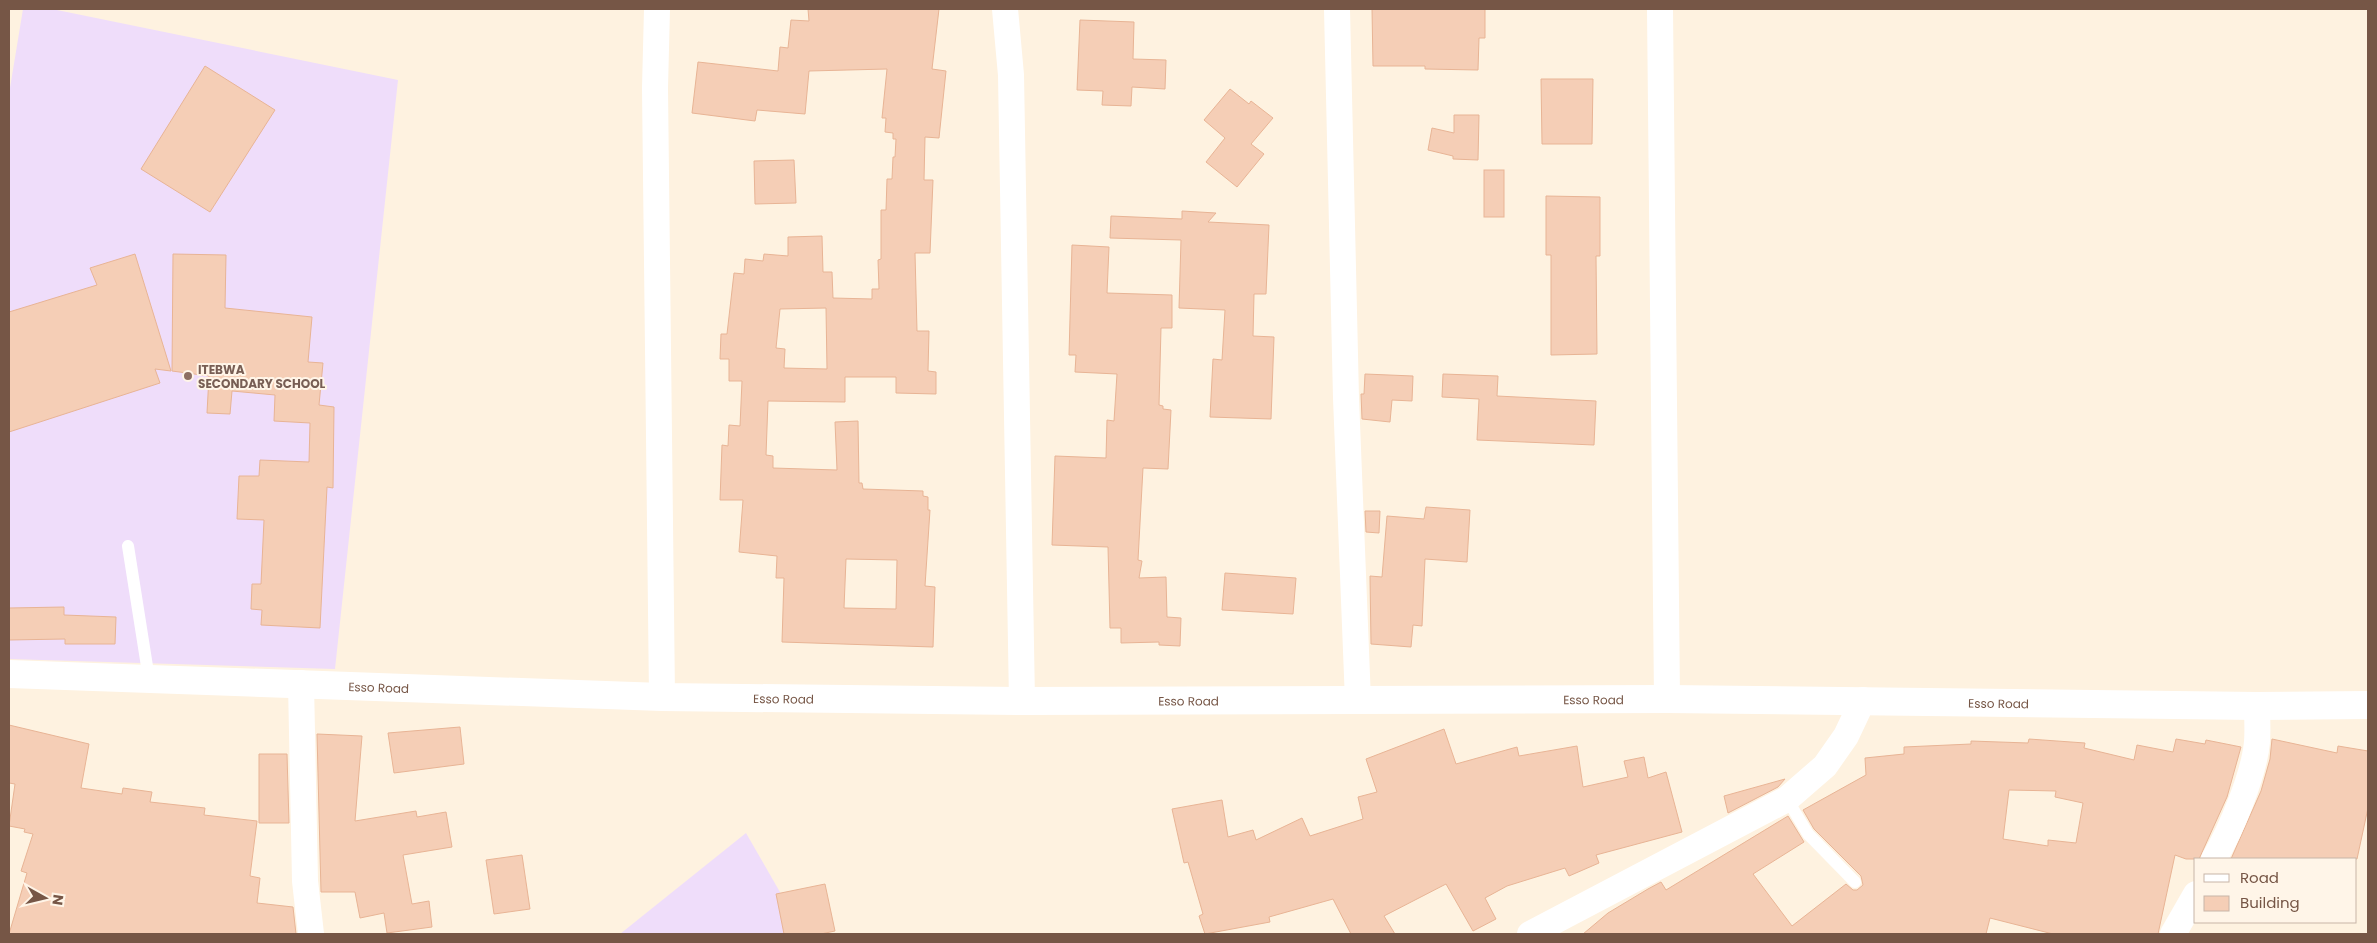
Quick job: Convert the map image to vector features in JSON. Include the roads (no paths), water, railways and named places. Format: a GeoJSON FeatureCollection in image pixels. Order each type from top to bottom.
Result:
{"type":"FeatureCollection","features":[{"type":"Feature","properties":{"kind":"street"},"geometry":{"type":"LineString","coordinates":[[657,9],[655,88],[662,697]]}},
{"type":"Feature","properties":{"kind":"street"},"geometry":{"type":"LineString","coordinates":[[1005,9],[1012,85],[1022,701]]}},
{"type":"Feature","properties":{"kind":"street"},"geometry":{"type":"LineString","coordinates":[[1337,9],[1346,398],[1358,701]]}},
{"type":"Feature","properties":{"kind":"street"},"geometry":{"type":"LineString","coordinates":[[1660,9],[1667,699]]}},
{"type":"Feature","properties":{"kind":"street","name":"Esso Road"},"geometry":{"type":"LineString","coordinates":[[9,674],[662,697],[1022,701],[1667,699],[2256,706],[2368,705]]}},
{"type":"Feature","properties":{"kind":"street"},"geometry":{"type":"LineString","coordinates":[[300,683],[305,881],[311,934]]}},
{"type":"Feature","properties":{"kind":"street"},"geometry":{"type":"LineString","coordinates":[[1530,934],[1787,799],[1825,766],[1846,736],[1863,700]]}},
{"type":"Feature","properties":{"kind":"street"},"geometry":{"type":"LineString","coordinates":[[2215,858],[2229,835],[2247,781],[2257,743],[2256,706]]}},
{"type":"Feature","properties":{"kind":"street"},"geometry":{"type":"LineString","coordinates":[[2173,934],[2194,897]]}},
{"type":"Feature","properties":{"kind":"lane"},"geometry":{"type":"LineString","coordinates":[[128,546],[149,679]]}},
{"type":"Feature","properties":{"kind":"lane"},"geometry":{"type":"LineString","coordinates":[[1787,799],[1808,834],[1855,882]]}},
{"type":"Feature","properties":{"kind":"place","name":"ITEBWA SECONDARY SCHOOL"},"geometry":{"type":"Point","coordinates":[188,376]}}]}
